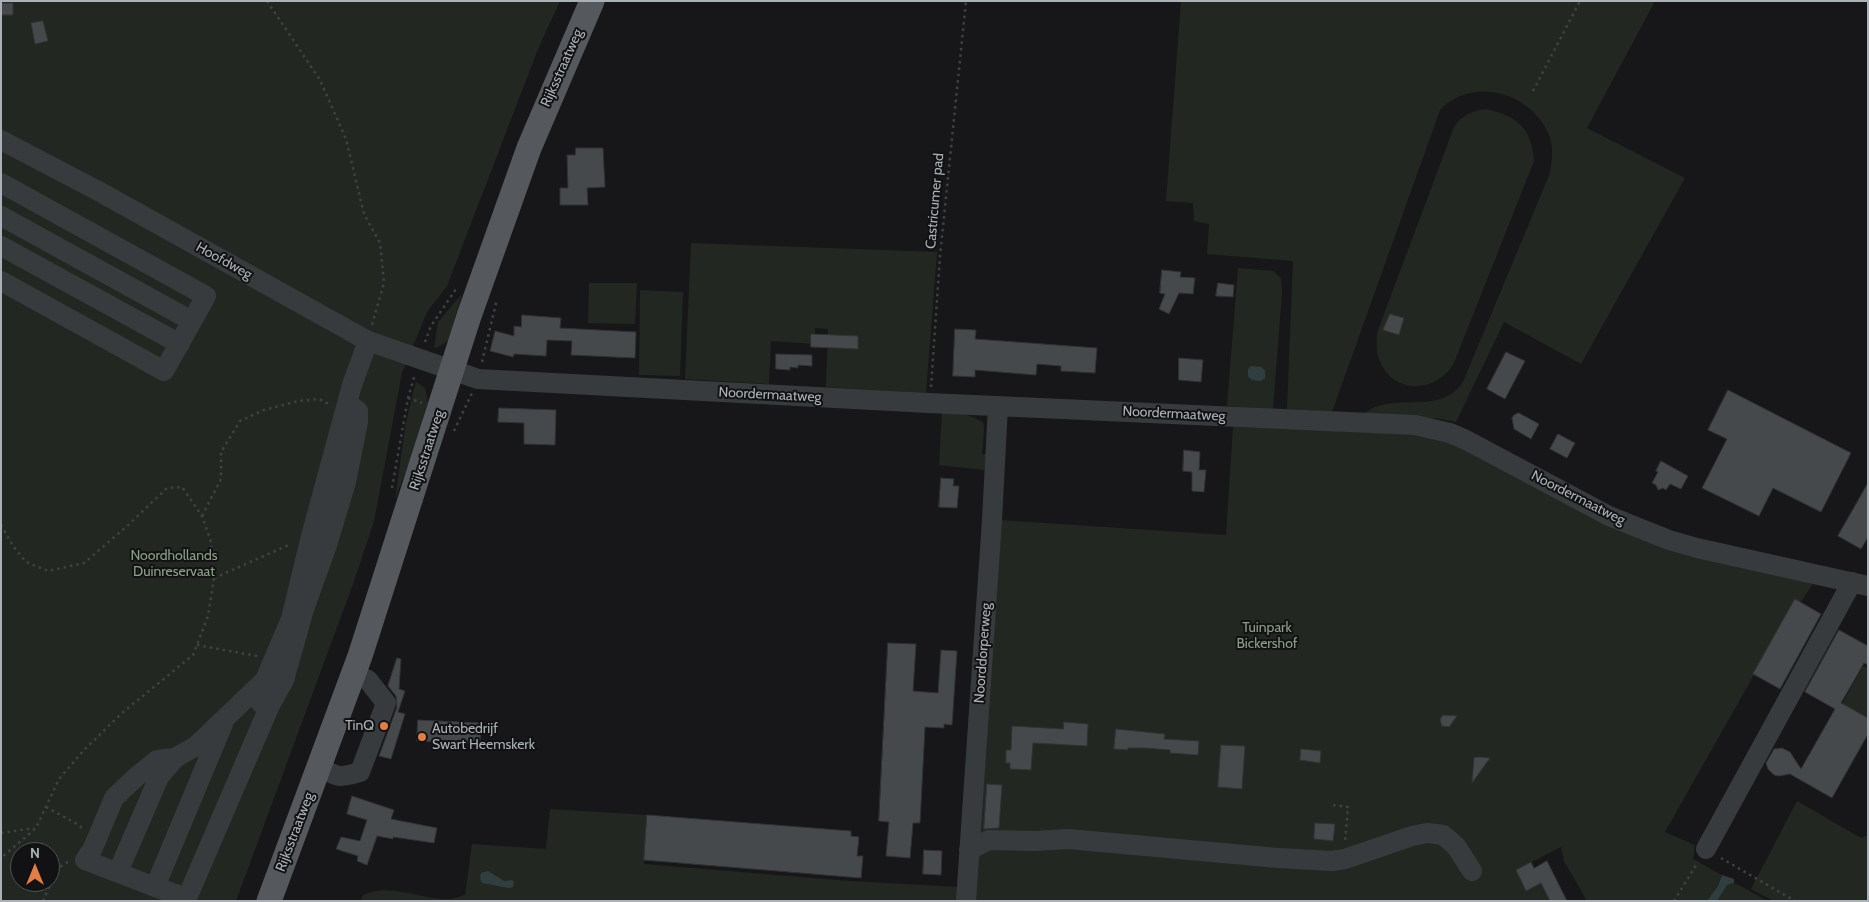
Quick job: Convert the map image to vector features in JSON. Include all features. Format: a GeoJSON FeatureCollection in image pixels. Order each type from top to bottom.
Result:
{"type":"FeatureCollection","features":[{"type":"Feature","properties":{"kind":"main road","name":"Rijksstraatweg"},"geometry":{"type":"LineString","coordinates":[[269,901],[354,673],[452,371],[528,148],[592,1]]}},
{"type":"Feature","properties":{"kind":"street","name":"Hoofdweg"},"geometry":{"type":"LineString","coordinates":[[1,140],[102,193],[368,341],[452,371]]}},
{"type":"Feature","properties":{"kind":"street"},"geometry":{"type":"LineString","coordinates":[[1,184],[206,296],[164,371],[1,282]]}},
{"type":"Feature","properties":{"kind":"street"},"geometry":{"type":"LineString","coordinates":[[1,216],[192,321]]}},
{"type":"Feature","properties":{"kind":"street"},"geometry":{"type":"LineString","coordinates":[[1,246],[180,344]]}},
{"type":"Feature","properties":{"kind":"street"},"geometry":{"type":"LineString","coordinates":[[118,872],[159,777],[175,758],[196,746],[265,680],[291,619],[311,536],[352,385],[368,341]]}},
{"type":"Feature","properties":{"kind":"street","name":"Noordermaatweg"},"geometry":{"type":"LineString","coordinates":[[452,371],[478,379],[930,403],[1415,425],[1432,428],[1466,440],[1609,516],[1669,540],[1704,550],[1860,584]]}},
{"type":"Feature","properties":{"kind":"street","name":"Noorddorperweg"},"geometry":{"type":"LineString","coordinates":[[966,901],[992,530],[998,406]]}},
{"type":"Feature","properties":{"kind":"street"},"geometry":{"type":"LineString","coordinates":[[175,758],[157,760],[114,798],[93,848],[85,860],[187,898],[270,706],[284,680],[304,609],[327,545],[346,482],[358,422],[358,411],[353,407],[345,412]]}},
{"type":"Feature","properties":{"kind":"street"},"geometry":{"type":"LineString","coordinates":[[1706,848],[1860,584]]}},
{"type":"Feature","properties":{"kind":"street"},"geometry":{"type":"LineString","coordinates":[[320,767],[334,776],[346,776],[360,772],[386,703],[368,680],[354,673]]}},
{"type":"Feature","properties":{"kind":"street"},"geometry":{"type":"LineString","coordinates":[[257,687],[258,699],[262,704],[270,706]]}},
{"type":"Feature","properties":{"kind":"street"},"geometry":{"type":"LineString","coordinates":[[155,887],[226,717]]}},
{"type":"Feature","properties":{"kind":"street"},"geometry":{"type":"LineString","coordinates":[[969,850],[989,840],[1034,841],[1068,839],[1332,861],[1343,860],[1412,836],[1436,834],[1442,835],[1456,846],[1472,871]]}},
{"type":"Feature","properties":{"kind":"path"},"geometry":{"type":"LineString","coordinates":[[268,1],[320,80],[346,139],[364,214],[380,243],[384,283],[368,341]]}},
{"type":"Feature","properties":{"kind":"path","name":"Castricumer pad"},"geometry":{"type":"LineString","coordinates":[[930,403],[941,247],[966,1]]}},
{"type":"Feature","properties":{"kind":"path"},"geometry":{"type":"LineString","coordinates":[[1533,91],[1580,1]]}},
{"type":"Feature","properties":{"kind":"path","name":"Rijksstraatweg"},"geometry":{"type":"LineString","coordinates":[[390,497],[408,398],[431,326],[439,315]]}},
{"type":"Feature","properties":{"kind":"path","name":"Rijksstraatweg"},"geometry":{"type":"LineString","coordinates":[[459,419],[478,379],[489,333]]}},
{"type":"Feature","properties":{"kind":"path"},"geometry":{"type":"LineString","coordinates":[[202,516],[220,479],[221,452],[240,421],[264,410],[298,401],[319,399],[345,412]]}},
{"type":"Feature","properties":{"kind":"path"},"geometry":{"type":"LineString","coordinates":[[1,525],[13,546],[26,562],[48,571],[84,563],[167,488],[182,487],[202,516],[211,542],[214,578],[208,616],[193,655],[122,714],[84,750],[59,779],[36,828],[1,858]]}},
{"type":"Feature","properties":{"kind":"path"},"geometry":{"type":"LineString","coordinates":[[214,578],[311,536]]}},
{"type":"Feature","properties":{"kind":"path"},"geometry":{"type":"LineString","coordinates":[[197,645],[274,659]]}},
{"type":"Feature","properties":{"kind":"path"},"geometry":{"type":"LineString","coordinates":[[1333,805],[1348,807],[1343,860]]}},
{"type":"Feature","properties":{"kind":"path"},"geometry":{"type":"LineString","coordinates":[[42,901],[57,869],[66,862],[85,860],[88,843],[83,830],[77,824],[46,807]]}},
{"type":"Feature","properties":{"kind":"path"},"geometry":{"type":"LineString","coordinates":[[1,833],[36,828]]}},
{"type":"Feature","properties":{"kind":"path"},"geometry":{"type":"LineString","coordinates":[[1674,901],[1706,848],[1795,901]]}},
{"type":"Feature","properties":{"kind":"green space","name":"Noordhollands Duinreservaat"},"geometry":{"type":"Polygon","coordinates":[[[1,1],[560,1],[538,49],[447,286],[427,312],[402,373],[374,521],[353,584],[236,901],[1,901],[1,1]]]}},
{"type":"Feature","properties":{"kind":"green space"},"geometry":{"type":"Polygon","coordinates":[[[1181,1],[1655,1],[1587,128],[1685,178],[1581,364],[1504,322],[1456,422],[1441,419],[1363,414],[1381,405],[1425,402],[1446,397],[1463,382],[1550,173],[1551,140],[1541,120],[1529,108],[1516,99],[1500,94],[1485,91],[1469,93],[1453,99],[1440,110],[1332,412],[1287,409],[1293,261],[1207,254],[1209,224],[1194,221],[1193,203],[1166,201],[1181,1]]]}},
{"type":"Feature","properties":{"kind":"green space"},"geometry":{"type":"Polygon","coordinates":[[[1486,109],[1506,115],[1521,125],[1530,140],[1534,161],[1454,363],[1436,381],[1425,385],[1413,386],[1402,384],[1392,378],[1384,369],[1377,353],[1377,333],[1454,127],[1460,119],[1468,114],[1486,109]]]}},
{"type":"Feature","properties":{"kind":"green space"},"geometry":{"type":"Polygon","coordinates":[[[691,243],[937,252],[926,393],[826,387],[828,329],[815,328],[815,344],[771,341],[769,384],[685,379],[691,243]]]}},
{"type":"Feature","properties":{"kind":"green space"},"geometry":{"type":"Polygon","coordinates":[[[1238,268],[1273,271],[1281,278],[1282,292],[1273,409],[1227,406],[1238,268]]]}},
{"type":"Feature","properties":{"kind":"green space"},"geometry":{"type":"Polygon","coordinates":[[[589,283],[637,283],[635,324],[588,323],[589,283]]]}},
{"type":"Feature","properties":{"kind":"green space"},"geometry":{"type":"Polygon","coordinates":[[[640,290],[683,292],[680,376],[639,375],[640,290]]]}},
{"type":"Feature","properties":{"kind":"green space"},"geometry":{"type":"Polygon","coordinates":[[[462,294],[448,341],[434,348],[438,322],[462,294]]]}},
{"type":"Feature","properties":{"kind":"green space"},"geometry":{"type":"Polygon","coordinates":[[[416,382],[425,388],[428,402],[411,458],[395,499],[406,422],[416,382]]]}},
{"type":"Feature","properties":{"kind":"green space"},"geometry":{"type":"Polygon","coordinates":[[[942,411],[963,414],[983,422],[982,454],[989,454],[988,464],[984,470],[939,465],[942,411]]]}},
{"type":"Feature","properties":{"kind":"green space","name":"Tuinpark Bickershof"},"geometry":{"type":"Polygon","coordinates":[[[1233,427],[1412,433],[1445,441],[1492,460],[1590,513],[1815,581],[1768,650],[1665,832],[1695,845],[1693,859],[1722,875],[1718,886],[1707,901],[1587,901],[1564,861],[1561,847],[1516,870],[1526,890],[1541,882],[1550,901],[974,901],[999,520],[1226,535],[1233,427]]]}},
{"type":"Feature","properties":{"kind":"green space"},"geometry":{"type":"Polygon","coordinates":[[[1863,666],[1868,668],[1868,718],[1842,704],[1863,666]]]}},
{"type":"Feature","properties":{"kind":"green space"},"geometry":{"type":"Polygon","coordinates":[[[1797,801],[1861,838],[1868,835],[1868,901],[1774,901],[1751,889],[1797,801]]]}},
{"type":"Feature","properties":{"kind":"green space"},"geometry":{"type":"Polygon","coordinates":[[[550,809],[648,815],[644,864],[849,881],[960,887],[960,901],[361,901],[362,896],[383,890],[405,892],[438,899],[451,899],[465,895],[472,844],[546,849],[550,809]]]}},
{"type":"Feature","properties":{"kind":"green space"},"geometry":{"type":"Polygon","coordinates":[[[1734,883],[1767,901],[1717,901],[1727,885],[1734,883]]]}},
{"type":"Feature","properties":{"kind":"shaded area"},"geometry":{"type":"Polygon","coordinates":[[[1251,366],[1261,367],[1265,370],[1265,378],[1261,381],[1252,380],[1248,376],[1248,369],[1251,366]]]}},
{"type":"Feature","properties":{"kind":"shaded area"},"geometry":{"type":"Polygon","coordinates":[[[488,871],[504,881],[512,880],[514,882],[513,887],[509,888],[482,883],[481,873],[488,871]]]}},
{"type":"Feature","properties":{"kind":"shaded area"},"geometry":{"type":"Polygon","coordinates":[[[1722,875],[1734,879],[1734,883],[1727,885],[1717,901],[1707,901],[1718,886],[1722,875]]]}},
{"type":"Feature","properties":{"kind":"building"},"geometry":{"type":"Polygon","coordinates":[[[1,3],[13,3],[13,15],[1,15],[1,3]]]}},
{"type":"Feature","properties":{"kind":"building"},"geometry":{"type":"Polygon","coordinates":[[[43,21],[48,41],[35,44],[31,23],[43,21]]]}},
{"type":"Feature","properties":{"kind":"building"},"geometry":{"type":"Polygon","coordinates":[[[576,148],[603,148],[605,187],[587,188],[588,205],[560,205],[560,188],[568,188],[567,155],[575,155],[576,148]]]}},
{"type":"Feature","properties":{"kind":"building"},"geometry":{"type":"Polygon","coordinates":[[[1162,270],[1181,272],[1180,277],[1195,278],[1193,294],[1179,293],[1169,314],[1159,309],[1165,294],[1160,293],[1162,270]]]}},
{"type":"Feature","properties":{"kind":"building"},"geometry":{"type":"Polygon","coordinates":[[[1218,283],[1234,285],[1233,297],[1216,296],[1218,283]]]}},
{"type":"Feature","properties":{"kind":"building"},"geometry":{"type":"Polygon","coordinates":[[[1390,314],[1404,318],[1399,335],[1383,330],[1390,314]]]}},
{"type":"Feature","properties":{"kind":"building"},"geometry":{"type":"Polygon","coordinates":[[[522,315],[561,318],[560,328],[636,332],[635,358],[571,355],[572,341],[547,340],[546,356],[514,354],[513,357],[490,351],[495,331],[514,336],[514,326],[521,327],[522,315]]]}},
{"type":"Feature","properties":{"kind":"building"},"geometry":{"type":"Polygon","coordinates":[[[955,329],[976,330],[975,339],[1097,348],[1095,373],[1061,371],[1061,366],[1037,364],[1036,375],[975,370],[975,377],[953,376],[955,329]]]}},
{"type":"Feature","properties":{"kind":"building"},"geometry":{"type":"Polygon","coordinates":[[[811,334],[858,336],[858,349],[811,347],[811,334]]]}},
{"type":"Feature","properties":{"kind":"building"},"geometry":{"type":"Polygon","coordinates":[[[1506,352],[1525,361],[1505,399],[1487,389],[1506,352]]]}},
{"type":"Feature","properties":{"kind":"building"},"geometry":{"type":"Polygon","coordinates":[[[776,354],[812,355],[812,366],[798,365],[798,368],[790,367],[790,370],[776,369],[776,354]]]}},
{"type":"Feature","properties":{"kind":"building"},"geometry":{"type":"Polygon","coordinates":[[[1179,358],[1203,360],[1201,382],[1179,380],[1179,358]]]}},
{"type":"Feature","properties":{"kind":"building"},"geometry":{"type":"Polygon","coordinates":[[[1728,390],[1851,453],[1821,512],[1773,488],[1759,516],[1702,488],[1727,439],[1708,430],[1728,390]]]}},
{"type":"Feature","properties":{"kind":"building"},"geometry":{"type":"Polygon","coordinates":[[[499,408],[556,410],[555,445],[524,444],[524,423],[498,422],[499,408]]]}},
{"type":"Feature","properties":{"kind":"building"},"geometry":{"type":"Polygon","coordinates":[[[1519,413],[1539,424],[1531,439],[1514,429],[1512,418],[1519,413]]]}},
{"type":"Feature","properties":{"kind":"building"},"geometry":{"type":"Polygon","coordinates":[[[1558,434],[1575,443],[1567,458],[1550,449],[1558,434]]]}},
{"type":"Feature","properties":{"kind":"building"},"geometry":{"type":"Polygon","coordinates":[[[1184,450],[1200,452],[1199,470],[1206,470],[1204,492],[1192,491],[1192,472],[1183,471],[1184,450]]]}},
{"type":"Feature","properties":{"kind":"building"},"geometry":{"type":"Polygon","coordinates":[[[1661,461],[1688,476],[1681,489],[1670,484],[1666,490],[1663,488],[1658,490],[1656,485],[1652,483],[1661,461]]]}},
{"type":"Feature","properties":{"kind":"building"},"geometry":{"type":"Polygon","coordinates":[[[941,478],[954,479],[953,486],[959,486],[957,508],[939,507],[941,478]]]}},
{"type":"Feature","properties":{"kind":"building"},"geometry":{"type":"Polygon","coordinates":[[[1868,483],[1868,537],[1861,549],[1838,536],[1868,483]]]}},
{"type":"Feature","properties":{"kind":"building"},"geometry":{"type":"Polygon","coordinates":[[[1795,599],[1821,614],[1780,689],[1753,674],[1795,599]]]}},
{"type":"Feature","properties":{"kind":"building"},"geometry":{"type":"Polygon","coordinates":[[[1839,630],[1868,646],[1868,665],[1864,663],[1841,703],[1868,718],[1868,734],[1832,798],[1790,774],[1774,775],[1768,769],[1766,763],[1774,749],[1782,748],[1790,752],[1801,769],[1835,709],[1805,692],[1839,630]]]}},
{"type":"Feature","properties":{"kind":"building"},"geometry":{"type":"Polygon","coordinates":[[[888,643],[916,644],[913,691],[938,693],[941,650],[957,651],[952,725],[944,724],[944,728],[925,727],[920,823],[913,823],[910,858],[886,856],[889,822],[879,821],[888,643]]]}},
{"type":"Feature","properties":{"kind":"building"},"geometry":{"type":"Polygon","coordinates":[[[397,658],[401,659],[399,689],[405,691],[398,712],[405,714],[391,759],[379,756],[397,707],[396,696],[388,686],[397,658]]]}},
{"type":"Feature","properties":{"kind":"building"},"geometry":{"type":"Polygon","coordinates":[[[1443,715],[1457,716],[1449,727],[1442,726],[1440,720],[1443,715]]]}},
{"type":"Feature","properties":{"kind":"building"},"geometry":{"type":"Polygon","coordinates":[[[418,720],[481,723],[480,744],[417,741],[418,720]]]}},
{"type":"Feature","properties":{"kind":"building"},"geometry":{"type":"Polygon","coordinates":[[[1064,722],[1088,724],[1087,746],[1033,743],[1031,770],[1010,769],[1010,763],[1006,763],[1006,750],[1011,750],[1012,726],[1063,729],[1064,722]]]}},
{"type":"Feature","properties":{"kind":"building"},"geometry":{"type":"Polygon","coordinates":[[[1116,729],[1165,734],[1164,739],[1199,741],[1198,755],[1170,753],[1170,750],[1145,748],[1114,749],[1116,729]]]}},
{"type":"Feature","properties":{"kind":"building"},"geometry":{"type":"Polygon","coordinates":[[[1221,745],[1245,746],[1242,789],[1218,787],[1221,745]]]}},
{"type":"Feature","properties":{"kind":"building"},"geometry":{"type":"Polygon","coordinates":[[[1301,749],[1321,751],[1320,763],[1300,760],[1301,749]]]}},
{"type":"Feature","properties":{"kind":"building"},"geometry":{"type":"Polygon","coordinates":[[[1474,758],[1490,758],[1472,783],[1474,758]]]}},
{"type":"Feature","properties":{"kind":"building"},"geometry":{"type":"Polygon","coordinates":[[[987,784],[1002,785],[999,828],[984,829],[987,784]]]}},
{"type":"Feature","properties":{"kind":"building"},"geometry":{"type":"Polygon","coordinates":[[[352,796],[394,810],[391,819],[437,828],[434,843],[377,836],[367,865],[357,861],[358,856],[336,849],[341,837],[360,841],[367,820],[347,814],[352,796]]]}},
{"type":"Feature","properties":{"kind":"building"},"geometry":{"type":"Polygon","coordinates":[[[647,815],[851,831],[851,836],[859,837],[857,856],[863,856],[861,878],[644,860],[647,815]]]}},
{"type":"Feature","properties":{"kind":"building"},"geometry":{"type":"Polygon","coordinates":[[[1315,823],[1335,824],[1333,841],[1314,839],[1315,823]]]}},
{"type":"Feature","properties":{"kind":"building"},"geometry":{"type":"Polygon","coordinates":[[[924,850],[942,851],[941,875],[923,874],[924,850]]]}},
{"type":"Feature","properties":{"kind":"building"},"geometry":{"type":"Polygon","coordinates":[[[1547,861],[1567,901],[1550,901],[1541,883],[1526,891],[1516,870],[1531,862],[1534,868],[1547,861]]]}},
{"type":"Feature","properties":{"kind":"place","name":"TinQ"},"geometry":{"type":"Point","coordinates":[384,726]}},
{"type":"Feature","properties":{"kind":"place","name":"Autobedrijf Swart Heemskerk"},"geometry":{"type":"Point","coordinates":[422,737]}}]}
